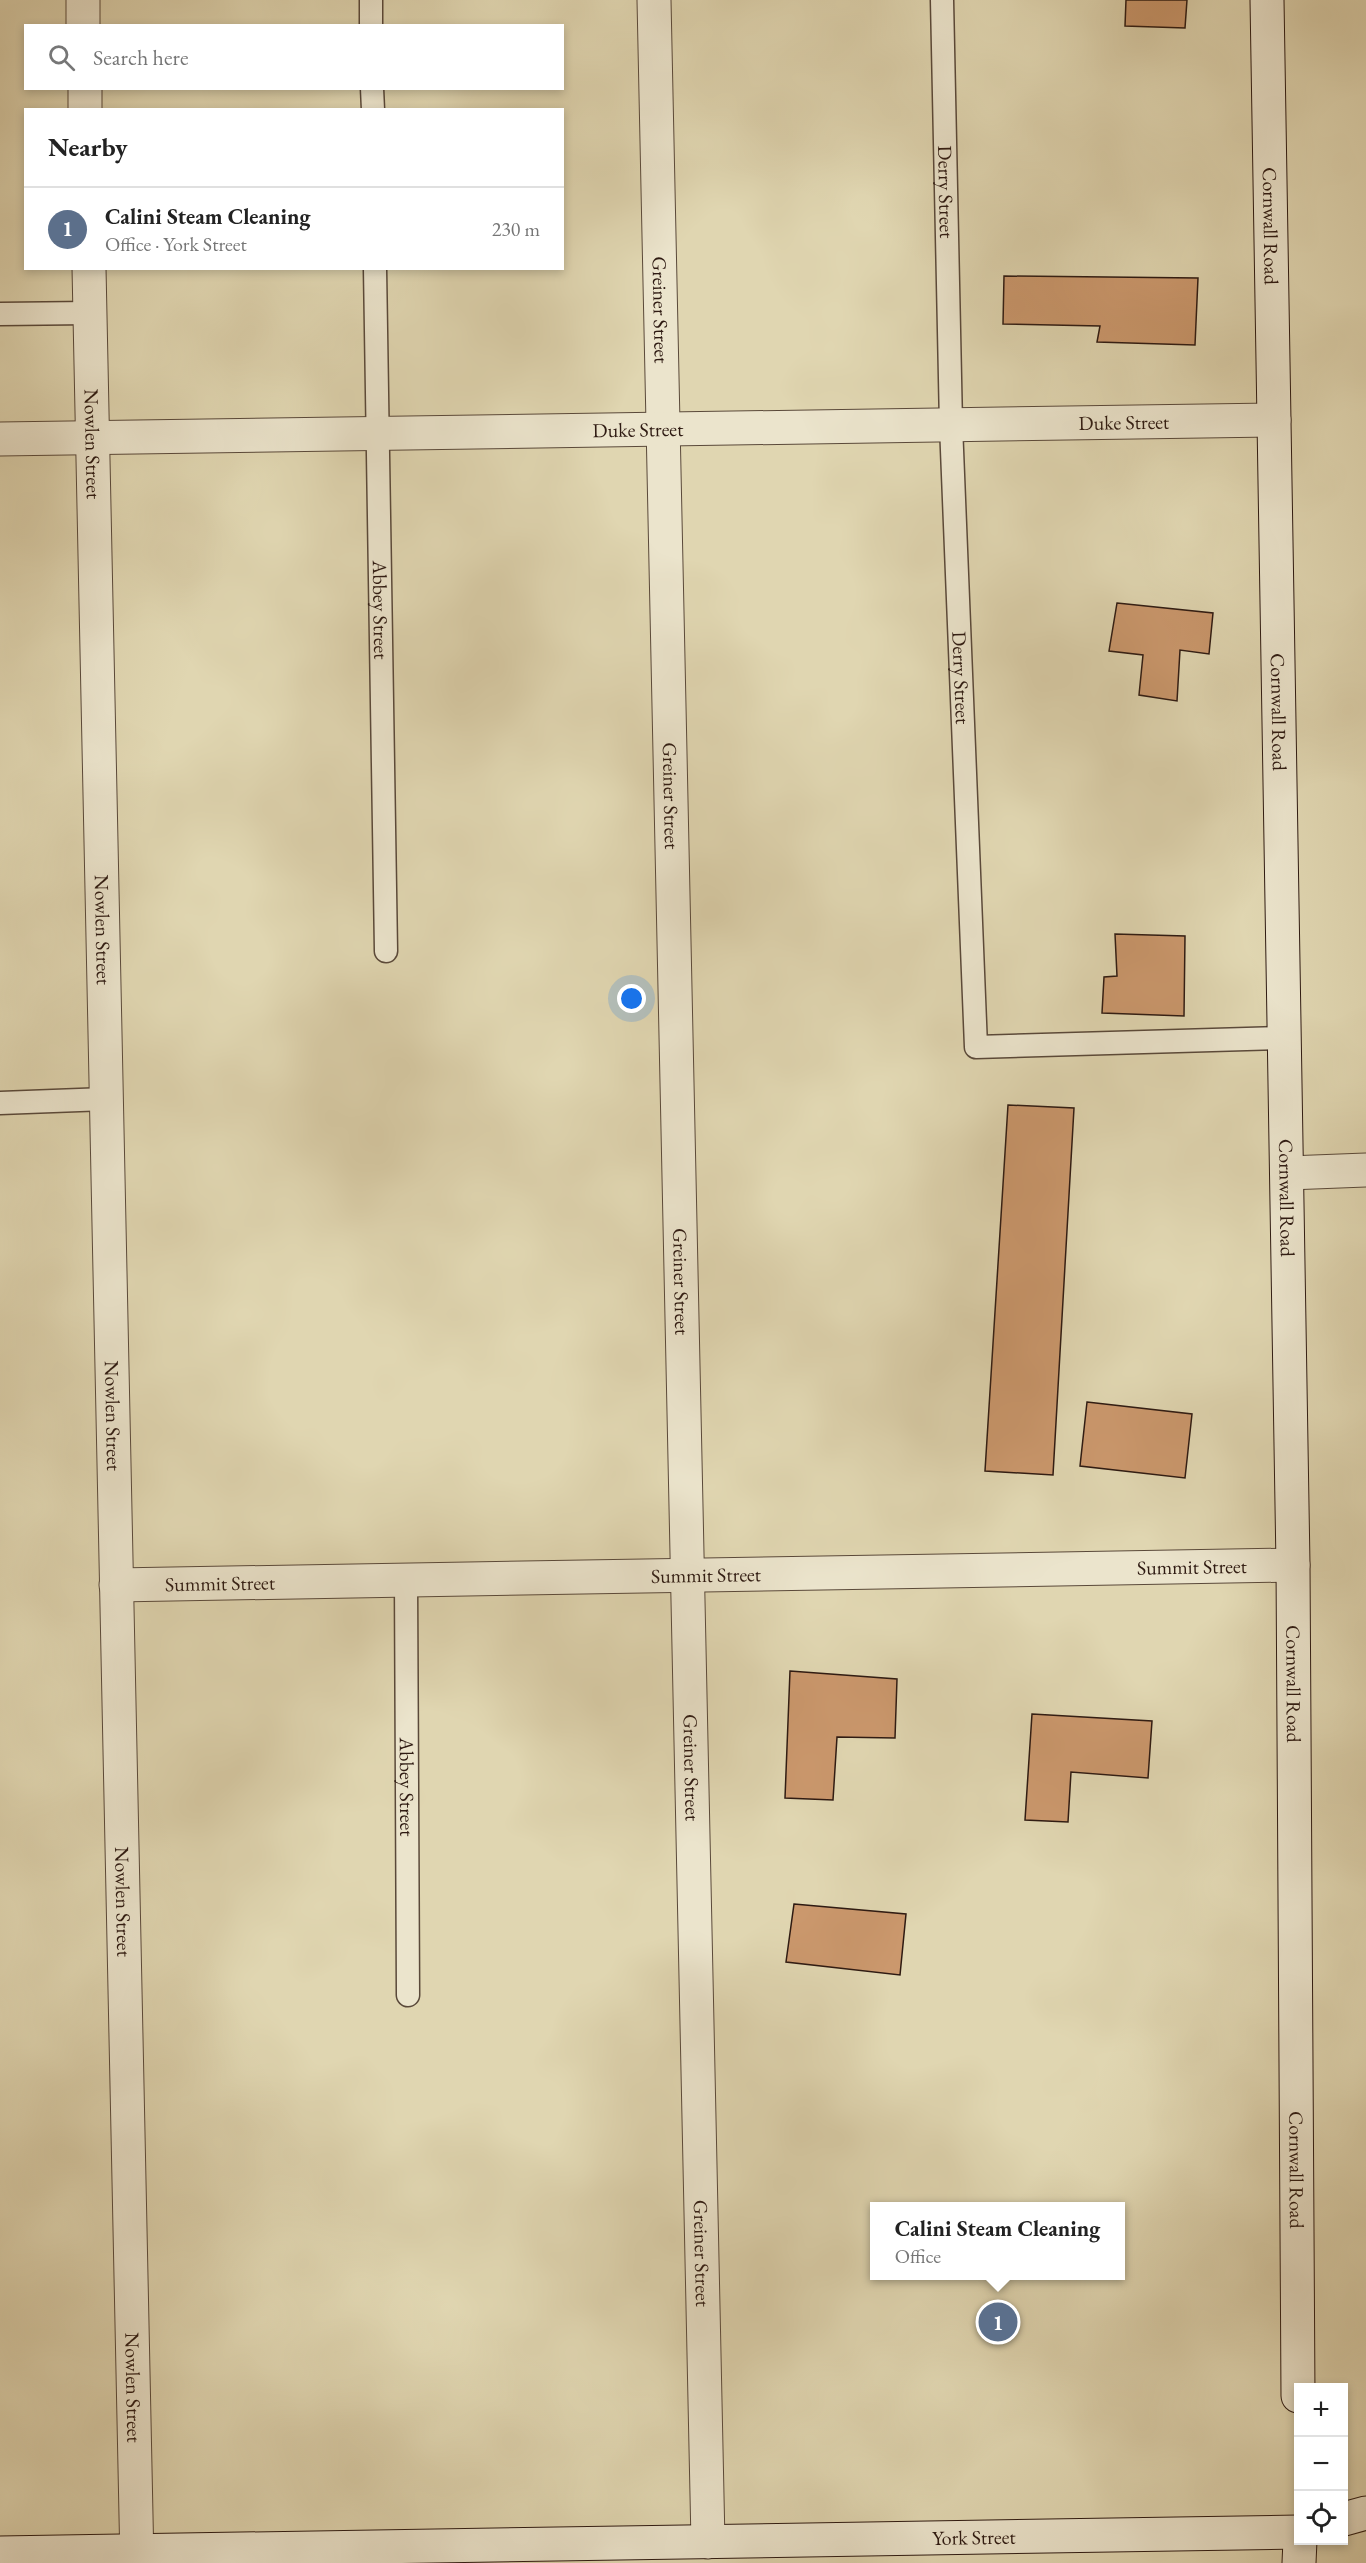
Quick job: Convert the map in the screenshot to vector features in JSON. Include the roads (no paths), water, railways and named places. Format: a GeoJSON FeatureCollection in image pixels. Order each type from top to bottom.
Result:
{"type":"FeatureCollection","features":[{"type":"Feature","properties":{"kind":"street"},"geometry":{"type":"LineString","coordinates":[[83,0],[83,24]]}},
{"type":"Feature","properties":{"kind":"street","name":"Greiner Street"},"geometry":{"type":"LineString","coordinates":[[654,0],[709,2553]]}},
{"type":"Feature","properties":{"kind":"street","name":"Cornwall Road"},"geometry":{"type":"LineString","coordinates":[[1267,0],[1288,1173],[1299,2383]]}},
{"type":"Feature","properties":{"kind":"street"},"geometry":{"type":"LineString","coordinates":[[85,90],[85,108]]}},
{"type":"Feature","properties":{"kind":"street","name":"Nowlen Street"},"geometry":{"type":"LineString","coordinates":[[88,270],[137,2557]]}},
{"type":"Feature","properties":{"kind":"street","name":"Duke Street"},"geometry":{"type":"LineString","coordinates":[[0,439],[1274,420]]}},
{"type":"Feature","properties":{"kind":"street"},"geometry":{"type":"LineString","coordinates":[[1288,1173],[1366,1170]]}},
{"type":"Feature","properties":{"kind":"street","name":"Summit Street"},"geometry":{"type":"LineString","coordinates":[[116,1585],[1293,1565]]}},
{"type":"Feature","properties":{"kind":"street"},"geometry":{"type":"LineString","coordinates":[[1348,2518],[1366,2513]]}},
{"type":"Feature","properties":{"kind":"street","name":"York Street"},"geometry":{"type":"LineString","coordinates":[[0,2553],[137,2557],[709,2553],[1294,2532]]}},
{"type":"Feature","properties":{"kind":"street"},"geometry":{"type":"LineString","coordinates":[[1299,2563],[1300,2545]]}},
{"type":"Feature","properties":{"kind":"lane"},"geometry":{"type":"LineString","coordinates":[[371,0],[371,24]]}},
{"type":"Feature","properties":{"kind":"lane","name":"Derry Street"},"geometry":{"type":"LineString","coordinates":[[942,0],[951,424],[976,1047],[1284,1038]]}},
{"type":"Feature","properties":{"kind":"lane"},"geometry":{"type":"LineString","coordinates":[[372,90],[372,108]]}},
{"type":"Feature","properties":{"kind":"lane","name":"Abbey Street"},"geometry":{"type":"LineString","coordinates":[[375,270],[386,951]]}},
{"type":"Feature","properties":{"kind":"lane"},"geometry":{"type":"LineString","coordinates":[[0,314],[90,313]]}},
{"type":"Feature","properties":{"kind":"lane"},"geometry":{"type":"LineString","coordinates":[[0,1103],[106,1099]]}},
{"type":"Feature","properties":{"kind":"lane","name":"Abbey Street"},"geometry":{"type":"LineString","coordinates":[[406,1580],[408,1995]]}},
{"type":"Feature","properties":{"kind":"place","name":"Calini Steam Cleaning"},"geometry":{"type":"Point","coordinates":[998,2322]}}]}
